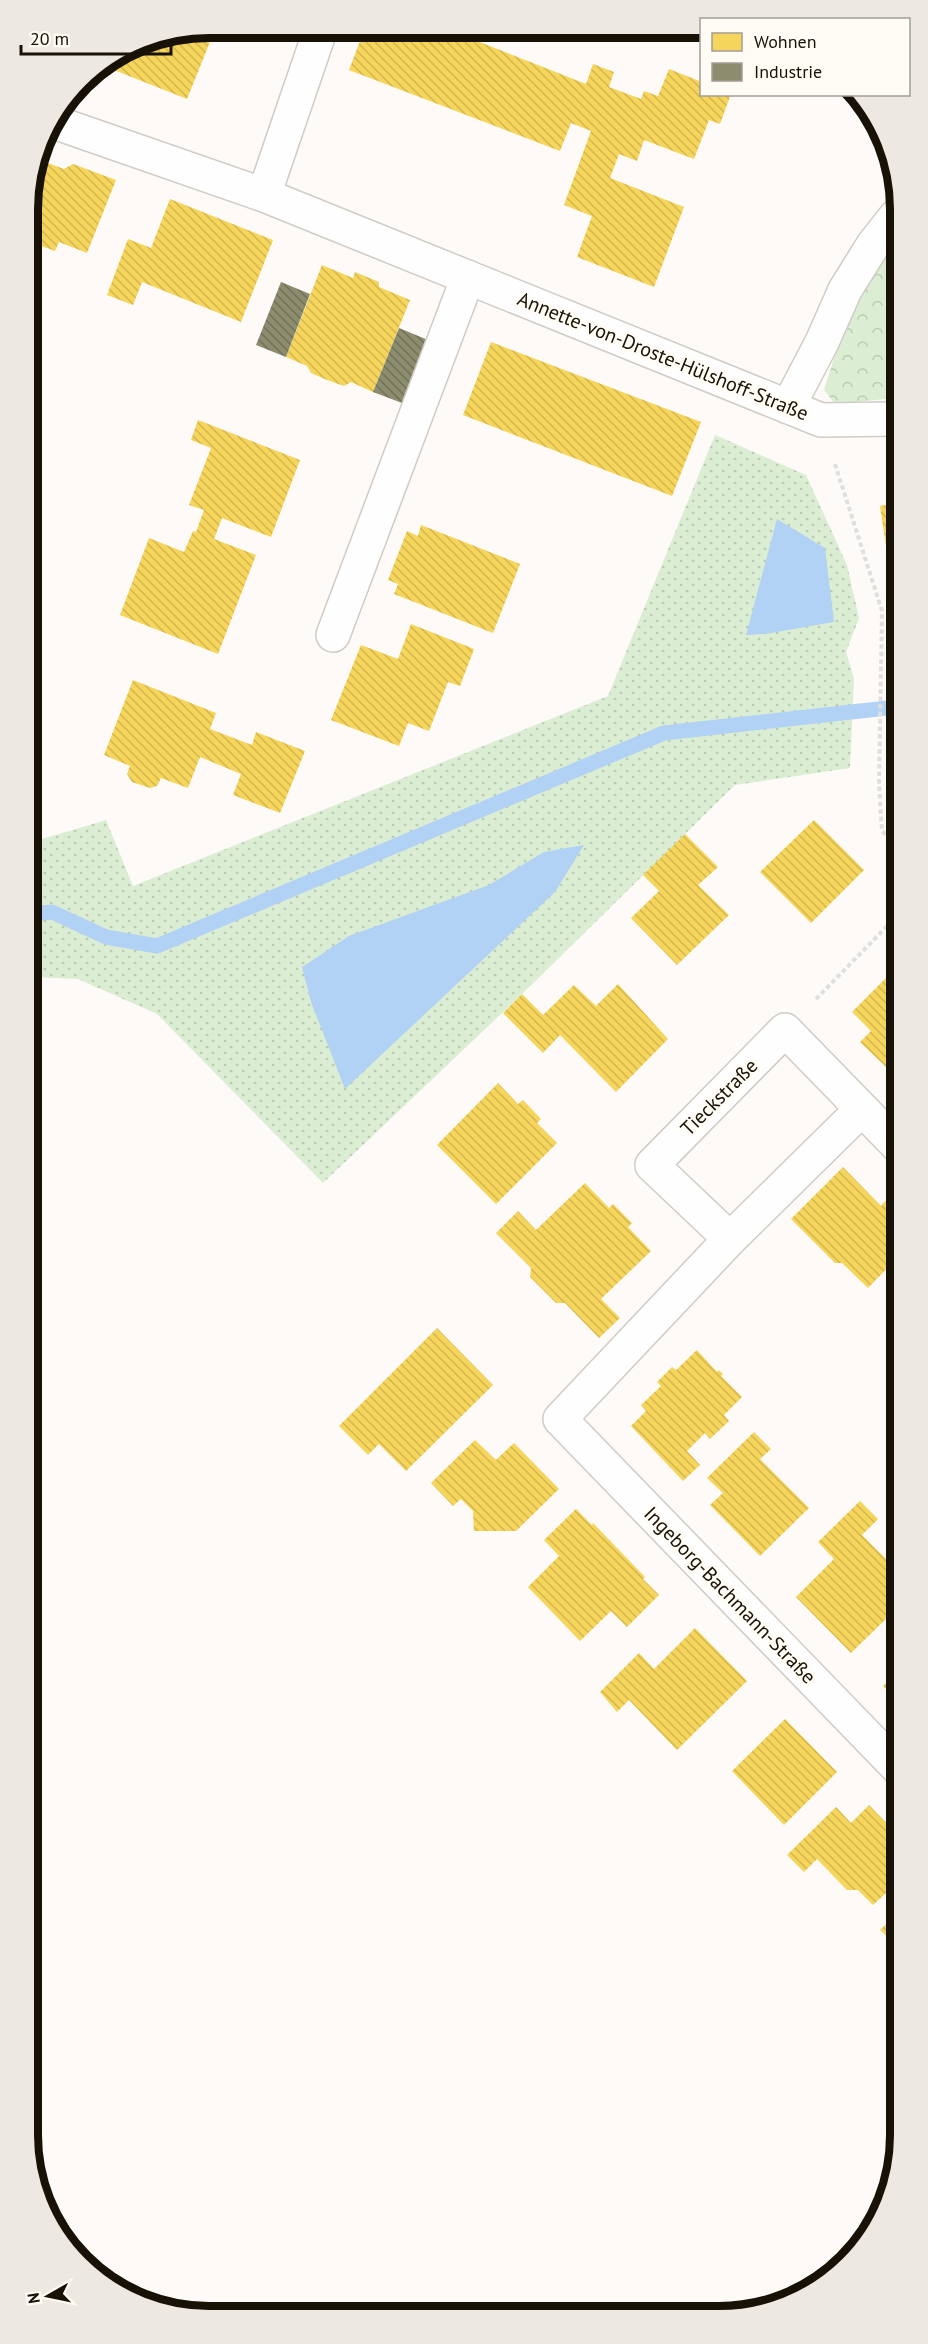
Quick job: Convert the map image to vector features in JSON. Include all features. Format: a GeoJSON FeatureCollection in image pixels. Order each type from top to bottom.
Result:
{"type":"FeatureCollection","features":[{"type":"Feature","properties":{"kind":"street"},"geometry":{"type":"LineString","coordinates":[[264,195],[318,38]]}},
{"type":"Feature","properties":{"kind":"street","name":"Annette-von-Droste-Hülshoff-Straße"},"geometry":{"type":"LineString","coordinates":[[60,124],[264,195],[821,420],[890,419]]}},
{"type":"Feature","properties":{"kind":"street"},"geometry":{"type":"LineString","coordinates":[[788,407],[822,342],[845,290],[873,245],[890,223]]}},
{"type":"Feature","properties":{"kind":"street"},"geometry":{"type":"LineString","coordinates":[[333,635],[468,277]]}},
{"type":"Feature","properties":{"kind":"street"},"geometry":{"type":"LineString","coordinates":[[785,1030],[890,1138]]}},
{"type":"Feature","properties":{"kind":"street","name":"Tieckstraße"},"geometry":{"type":"LineString","coordinates":[[730,1239],[652,1165],[785,1030]]}},
{"type":"Feature","properties":{"kind":"street"},"geometry":{"type":"LineString","coordinates":[[730,1239],[862,1109]]}},
{"type":"Feature","properties":{"kind":"street","name":"Ingeborg-Bachmann-Straße"},"geometry":{"type":"LineString","coordinates":[[730,1239],[560,1419],[890,1760]]}},
{"type":"Feature","properties":{"kind":"path"},"geometry":{"type":"LineString","coordinates":[[821,420],[882,611],[879,784],[882,831],[890,838]]}},
{"type":"Feature","properties":{"kind":"path"},"geometry":{"type":"LineString","coordinates":[[785,1030],[890,923]]}},
{"type":"Feature","properties":{"kind":"green space"},"geometry":{"type":"Polygon","coordinates":[[[890,246],[890,399],[835,404],[824,390],[840,339],[890,246]]]}},
{"type":"Feature","properties":{"kind":"green space"},"geometry":{"type":"Polygon","coordinates":[[[715,435],[806,475],[847,565],[859,618],[846,652],[854,679],[850,768],[735,785],[522,994],[323,1183],[157,1014],[78,979],[38,977],[38,840],[106,820],[133,886],[608,696],[715,435]]]}},
{"type":"Feature","properties":{"kind":"water"},"geometry":{"type":"Polygon","coordinates":[[[777,519],[825,548],[834,622],[746,635],[777,519]]]}},
{"type":"Feature","properties":{"kind":"water"},"geometry":{"type":"Polygon","coordinates":[[[584,845],[555,892],[345,1089],[311,1002],[302,967],[349,936],[489,885],[544,852],[584,845]]]}},
{"type":"Feature","properties":{"kind":"building: Wohnen"},"geometry":{"type":"Polygon","coordinates":[[[212,38],[187,99],[110,69],[143,50],[164,43],[212,38]]]}},
{"type":"Feature","properties":{"kind":"building: Wohnen"},"geometry":{"type":"Polygon","coordinates":[[[351,38],[469,38],[586,84],[593,64],[614,72],[609,87],[641,99],[644,91],[658,96],[669,69],[700,81],[700,96],[730,96],[720,124],[709,120],[694,159],[644,140],[637,161],[619,154],[610,178],[684,207],[654,287],[577,257],[592,216],[564,205],[591,131],[571,123],[560,151],[349,70],[360,41],[351,38]]]}},
{"type":"Feature","properties":{"kind":"building: Wohnen"},"geometry":{"type":"Polygon","coordinates":[[[44,162],[64,169],[73,164],[116,180],[87,253],[59,242],[55,251],[38,245],[38,197],[44,162]]]}},
{"type":"Feature","properties":{"kind":"building: Wohnen"},"geometry":{"type":"Polygon","coordinates":[[[170,199],[273,240],[241,322],[142,282],[133,305],[107,295],[128,239],[151,248],[170,199]]]}},
{"type":"Feature","properties":{"kind":"building: Wohnen"},"geometry":{"type":"Polygon","coordinates":[[[322,265],[353,278],[355,272],[379,282],[379,287],[410,300],[373,392],[351,382],[344,386],[327,380],[311,373],[307,366],[286,357],[322,265]]]}},
{"type":"Feature","properties":{"kind":"building: Wohnen"},"geometry":{"type":"Polygon","coordinates":[[[491,342],[701,422],[672,496],[463,415],[491,342]]]}},
{"type":"Feature","properties":{"kind":"building: Wohnen"},"geometry":{"type":"Polygon","coordinates":[[[198,420],[300,460],[271,537],[222,518],[214,539],[256,555],[218,654],[120,615],[149,538],[184,552],[193,531],[196,532],[204,510],[189,505],[211,448],[191,440],[198,420]]]}},
{"type":"Feature","properties":{"kind":"building: Wohnen"},"geometry":{"type":"Polygon","coordinates":[[[890,504],[890,572],[880,506],[890,504]]]}},
{"type":"Feature","properties":{"kind":"building: Wohnen"},"geometry":{"type":"Polygon","coordinates":[[[421,525],[520,564],[493,633],[394,594],[398,584],[388,580],[407,531],[418,536],[421,525]]]}},
{"type":"Feature","properties":{"kind":"building: Wohnen"},"geometry":{"type":"Polygon","coordinates":[[[411,624],[474,649],[460,686],[448,682],[429,731],[408,723],[399,746],[331,720],[361,645],[398,659],[411,624]]]}},
{"type":"Feature","properties":{"kind":"building: Wohnen"},"geometry":{"type":"Polygon","coordinates":[[[133,680],[216,713],[210,729],[252,745],[256,732],[305,751],[280,813],[233,795],[241,774],[200,757],[188,788],[161,778],[157,786],[150,788],[132,782],[127,774],[130,766],[104,755],[133,680]]]}},
{"type":"Feature","properties":{"kind":"building: Wohnen"},"geometry":{"type":"Polygon","coordinates":[[[814,820],[864,870],[811,923],[760,872],[814,820]]]}},
{"type":"Feature","properties":{"kind":"building: Wohnen"},"geometry":{"type":"Polygon","coordinates":[[[685,834],[718,867],[698,885],[729,915],[677,965],[631,918],[659,891],[643,875],[685,834]]]}},
{"type":"Feature","properties":{"kind":"building: Wohnen"},"geometry":{"type":"Polygon","coordinates":[[[890,974],[890,1063],[886,1067],[860,1042],[871,1031],[852,1012],[890,974]]]}},
{"type":"Feature","properties":{"kind":"building: Wohnen"},"geometry":{"type":"Polygon","coordinates":[[[618,984],[668,1039],[616,1092],[560,1035],[543,1053],[503,1013],[522,994],[543,1015],[574,985],[596,1006],[618,984]]]}},
{"type":"Feature","properties":{"kind":"building: Wohnen"},"geometry":{"type":"Polygon","coordinates":[[[498,1083],[518,1104],[523,1100],[541,1119],[537,1123],[557,1143],[496,1204],[437,1145],[498,1083]]]}},
{"type":"Feature","properties":{"kind":"building: Wohnen"},"geometry":{"type":"Polygon","coordinates":[[[843,1167],[881,1206],[885,1201],[890,1206],[890,1265],[868,1288],[842,1263],[835,1263],[791,1219],[843,1167]]]}},
{"type":"Feature","properties":{"kind":"building: Wohnen"},"geometry":{"type":"Polygon","coordinates":[[[585,1183],[609,1208],[613,1204],[632,1223],[628,1227],[651,1251],[601,1299],[620,1318],[599,1338],[565,1303],[556,1303],[530,1277],[531,1268],[496,1233],[518,1211],[536,1230],[585,1183]]]}},
{"type":"Feature","properties":{"kind":"building: Wohnen"},"geometry":{"type":"Polygon","coordinates":[[[437,1328],[493,1385],[406,1471],[379,1444],[368,1455],[339,1426],[437,1328]]]}},
{"type":"Feature","properties":{"kind":"building: Wohnen"},"geometry":{"type":"Polygon","coordinates":[[[697,1350],[717,1372],[719,1370],[723,1374],[721,1376],[742,1397],[724,1415],[729,1421],[710,1439],[705,1433],[687,1451],[700,1465],[683,1481],[631,1426],[646,1411],[641,1405],[661,1386],[657,1382],[672,1367],[676,1370],[697,1350]]]}},
{"type":"Feature","properties":{"kind":"building: Wohnen"},"geometry":{"type":"Polygon","coordinates":[[[754,1432],[771,1449],[760,1459],[809,1508],[760,1556],[710,1505],[723,1493],[707,1478],[754,1432]]]}},
{"type":"Feature","properties":{"kind":"building: Wohnen"},"geometry":{"type":"Polygon","coordinates":[[[475,1440],[496,1460],[514,1443],[559,1489],[516,1531],[474,1531],[473,1511],[461,1499],[453,1506],[431,1483],[475,1440]]]}},
{"type":"Feature","properties":{"kind":"building: Wohnen"},"geometry":{"type":"Polygon","coordinates":[[[860,1501],[878,1519],[862,1535],[890,1563],[890,1615],[851,1653],[796,1597],[834,1559],[818,1542],[860,1501]]]}},
{"type":"Feature","properties":{"kind":"building: Wohnen"},"geometry":{"type":"Polygon","coordinates":[[[576,1509],[592,1525],[593,1523],[645,1577],[643,1579],[659,1595],[627,1627],[611,1611],[580,1641],[528,1587],[559,1556],[544,1540],[576,1509]]]}},
{"type":"Feature","properties":{"kind":"building: Wohnen"},"geometry":{"type":"Polygon","coordinates":[[[695,1628],[747,1681],[677,1750],[629,1700],[617,1712],[600,1692],[639,1653],[654,1669],[695,1628]]]}},
{"type":"Feature","properties":{"kind":"building: Wohnen"},"geometry":{"type":"Polygon","coordinates":[[[890,1679],[890,1693],[883,1686],[890,1679]]]}},
{"type":"Feature","properties":{"kind":"building: Wohnen"},"geometry":{"type":"Polygon","coordinates":[[[785,1719],[837,1772],[784,1825],[732,1771],[785,1719]]]}},
{"type":"Feature","properties":{"kind":"building: Wohnen"},"geometry":{"type":"Polygon","coordinates":[[[869,1805],[890,1827],[890,1889],[873,1905],[858,1890],[847,1890],[817,1859],[804,1872],[787,1855],[836,1807],[851,1823],[869,1805]]]}},
{"type":"Feature","properties":{"kind":"building: Wohnen"},"geometry":{"type":"Polygon","coordinates":[[[890,1920],[890,1939],[880,1930],[890,1920]]]}},
{"type":"Feature","properties":{"kind":"building: Industrie"},"geometry":{"type":"Polygon","coordinates":[[[281,282],[310,294],[286,357],[256,345],[281,282]]]}},
{"type":"Feature","properties":{"kind":"building: Industrie"},"geometry":{"type":"Polygon","coordinates":[[[399,328],[428,340],[402,403],[373,392],[399,328]]]}},
{"type":"Feature","properties":{"kind":"waterway"},"geometry":{"type":"LineString","coordinates":[[38,913],[52,912],[106,937],[157,946],[664,733],[890,708]]}}]}
